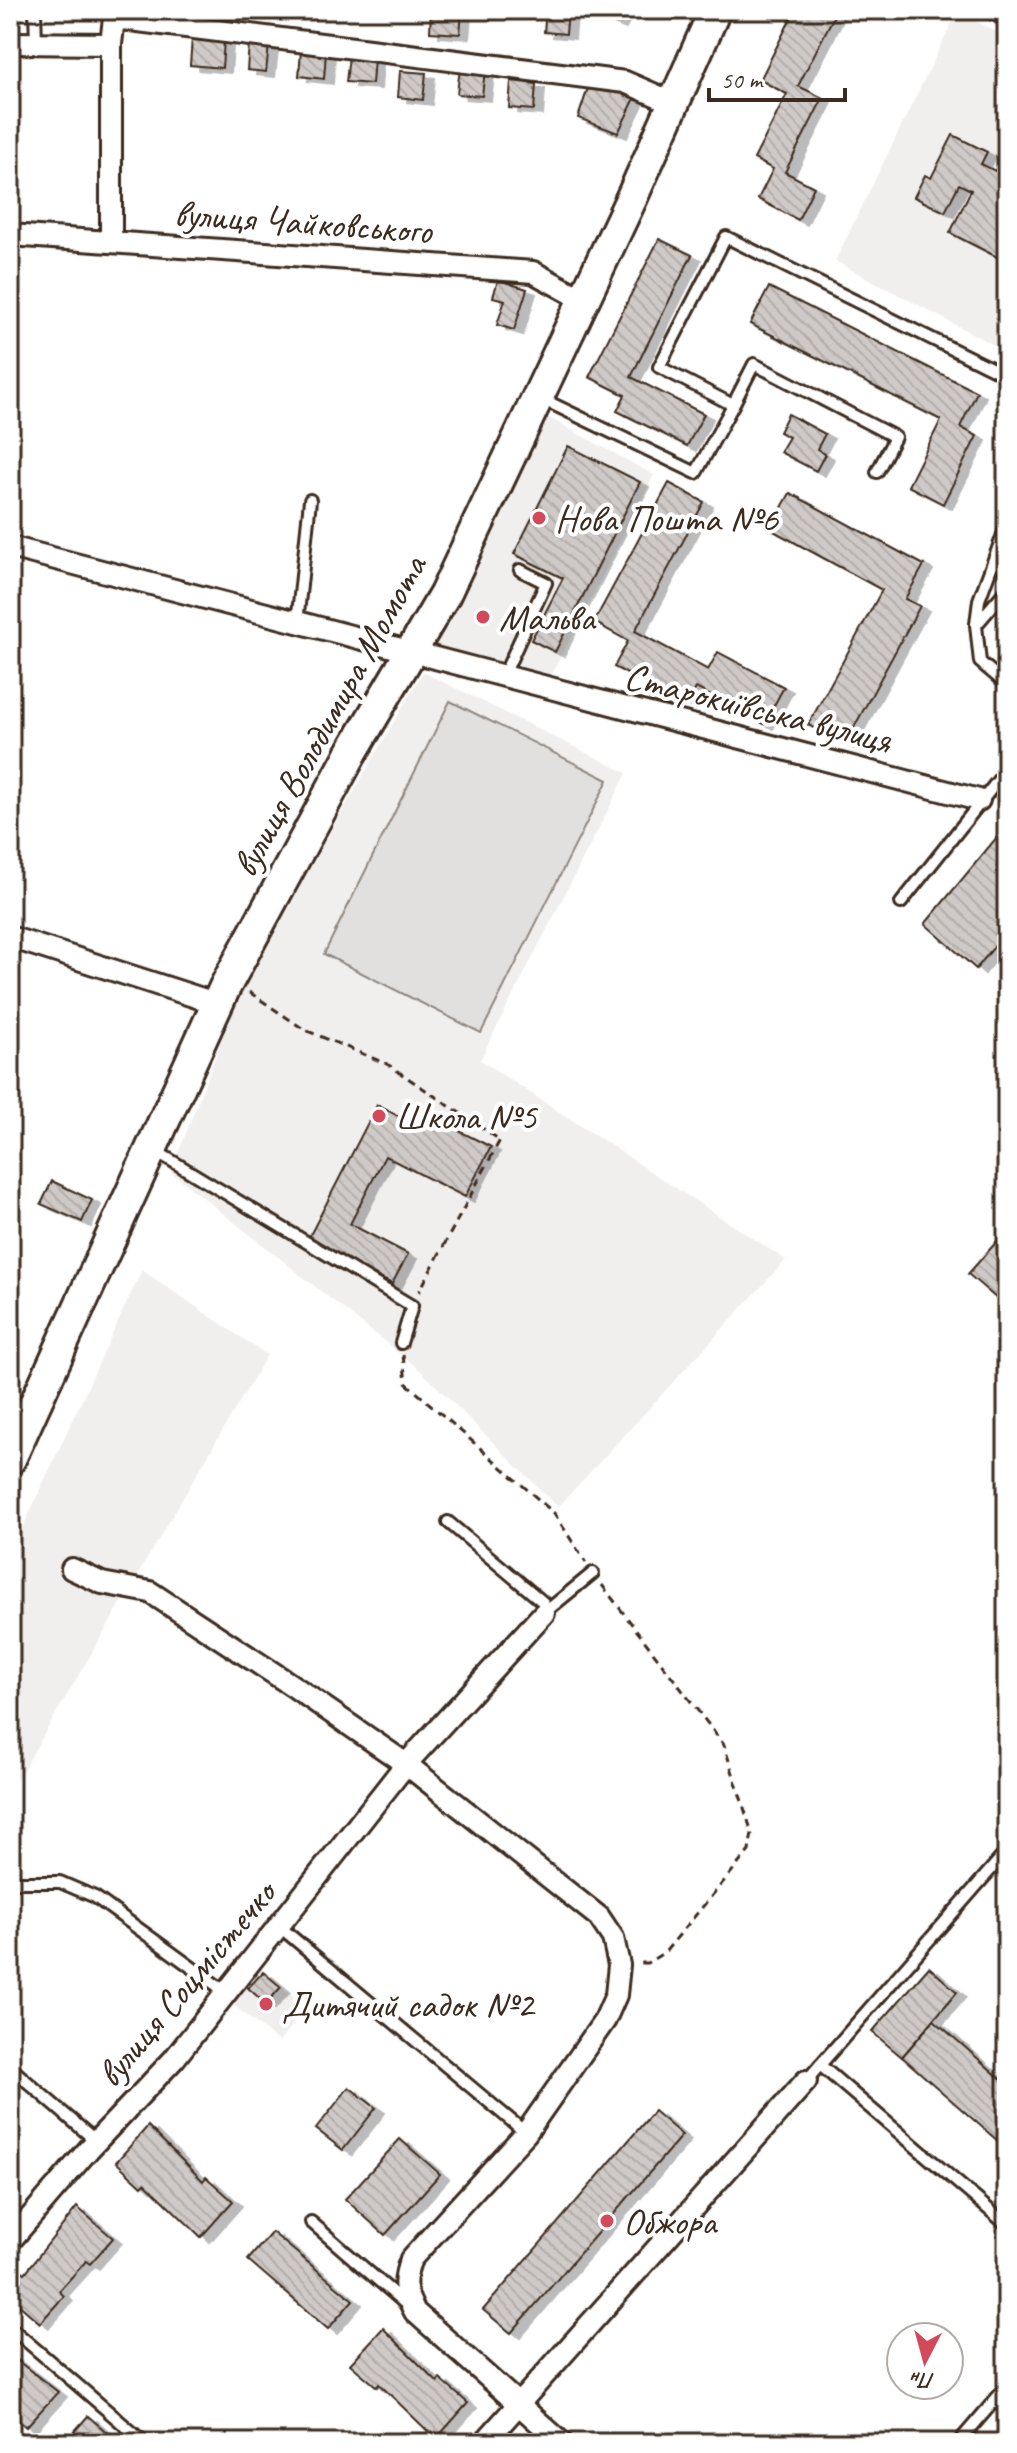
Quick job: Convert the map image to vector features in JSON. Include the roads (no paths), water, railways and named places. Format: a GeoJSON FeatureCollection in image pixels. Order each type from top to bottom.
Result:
{"type":"FeatureCollection","features":[{"type":"Feature","properties":{"kind":"street","name":"вулиця Володимира Момота"},"geometry":{"type":"LineString","coordinates":[[10,1459],[224,992],[352,752],[445,594],[584,300],[715,10]]}},
{"type":"Feature","properties":{"kind":"street"},"geometry":{"type":"LineString","coordinates":[[111,242],[111,44],[114,14],[625,82],[674,103]]}},
{"type":"Feature","properties":{"kind":"street"},"geometry":{"type":"LineString","coordinates":[[10,43],[111,44]]}},
{"type":"Feature","properties":{"kind":"street","name":"вулиця Чайковського"},"geometry":{"type":"LineString","coordinates":[[10,235],[533,272],[584,300]]}},
{"type":"Feature","properties":{"kind":"street","name":"Старокиївська вулиця"},"geometry":{"type":"LineString","coordinates":[[10,547],[979,800]]}},
{"type":"Feature","properties":{"kind":"street"},"geometry":{"type":"LineString","coordinates":[[10,937],[224,992]]}},
{"type":"Feature","properties":{"kind":"street"},"geometry":{"type":"LineString","coordinates":[[72,1569],[102,1583],[150,1592],[406,1764],[599,1917],[613,1938],[619,1965],[616,1995],[605,2020],[526,2133],[411,2259],[404,2275],[404,2293],[415,2312],[562,2443]]}},
{"type":"Feature","properties":{"kind":"street","name":"вулиця Соцмістечко"},"geometry":{"type":"LineString","coordinates":[[10,2241],[96,2141],[174,2059],[406,1764],[544,1613]]}},
{"type":"Feature","properties":{"kind":"street"},"geometry":{"type":"LineString","coordinates":[[484,2443],[806,2081]]}},
{"type":"Feature","properties":{"kind":"lane"},"geometry":{"type":"LineString","coordinates":[[35,10],[36,43]]}},
{"type":"Feature","properties":{"kind":"lane"},"geometry":{"type":"LineString","coordinates":[[987,10],[1007,22]]}},
{"type":"Feature","properties":{"kind":"lane"},"geometry":{"type":"LineString","coordinates":[[733,405],[659,367],[726,237],[1007,376]]}},
{"type":"Feature","properties":{"kind":"lane"},"geometry":{"type":"LineString","coordinates":[[538,397],[696,473],[754,364],[895,437],[877,472]]}},
{"type":"Feature","properties":{"kind":"lane"},"geometry":{"type":"LineString","coordinates":[[297,623],[310,500]]}},
{"type":"Feature","properties":{"kind":"lane"},"geometry":{"type":"LineString","coordinates":[[1007,524],[979,600],[976,625],[980,662],[1007,685]]}},
{"type":"Feature","properties":{"kind":"lane"},"geometry":{"type":"LineString","coordinates":[[503,677],[546,583],[520,570]]}},
{"type":"Feature","properties":{"kind":"lane"},"geometry":{"type":"LineString","coordinates":[[976,625],[1007,589]]}},
{"type":"Feature","properties":{"kind":"lane"},"geometry":{"type":"LineString","coordinates":[[901,903],[979,800],[1007,769]]}},
{"type":"Feature","properties":{"kind":"lane"},"geometry":{"type":"LineString","coordinates":[[152,1149],[412,1306],[401,1343]]}},
{"type":"Feature","properties":{"kind":"lane"},"geometry":{"type":"LineString","coordinates":[[448,1522],[544,1603],[544,1613]]}},
{"type":"Feature","properties":{"kind":"lane"},"geometry":{"type":"LineString","coordinates":[[544,1613],[593,1573]]}},
{"type":"Feature","properties":{"kind":"lane"},"geometry":{"type":"LineString","coordinates":[[806,2081],[1007,1851]]}},
{"type":"Feature","properties":{"kind":"lane"},"geometry":{"type":"LineString","coordinates":[[10,1882],[60,1882],[95,1897],[227,1993]]}},
{"type":"Feature","properties":{"kind":"lane"},"geometry":{"type":"LineString","coordinates":[[280,1927],[526,2133]]}},
{"type":"Feature","properties":{"kind":"lane"},"geometry":{"type":"LineString","coordinates":[[820,2065],[1007,2225]]}},
{"type":"Feature","properties":{"kind":"lane"},"geometry":{"type":"LineString","coordinates":[[10,2067],[96,2141]]}},
{"type":"Feature","properties":{"kind":"lane"},"geometry":{"type":"LineString","coordinates":[[311,2222],[415,2312]]}},
{"type":"Feature","properties":{"kind":"lane"},"geometry":{"type":"LineString","coordinates":[[10,2327],[145,2443]]}},
{"type":"Feature","properties":{"kind":"lane"},"geometry":{"type":"LineString","coordinates":[[958,2443],[1007,2386]]}},
{"type":"Feature","properties":{"kind":"place","name":"Нова Пошта №6"},"geometry":{"type":"Point","coordinates":[539,518]}},
{"type":"Feature","properties":{"kind":"place","name":"Мальва"},"geometry":{"type":"Point","coordinates":[483,617]}},
{"type":"Feature","properties":{"kind":"place","name":"Школа №5"},"geometry":{"type":"Point","coordinates":[379,1116]}},
{"type":"Feature","properties":{"kind":"place","name":"Дитячий садок №2"},"geometry":{"type":"Point","coordinates":[266,2004]}},
{"type":"Feature","properties":{"kind":"place","name":"Обжора"},"geometry":{"type":"Point","coordinates":[607,2221]}}]}
